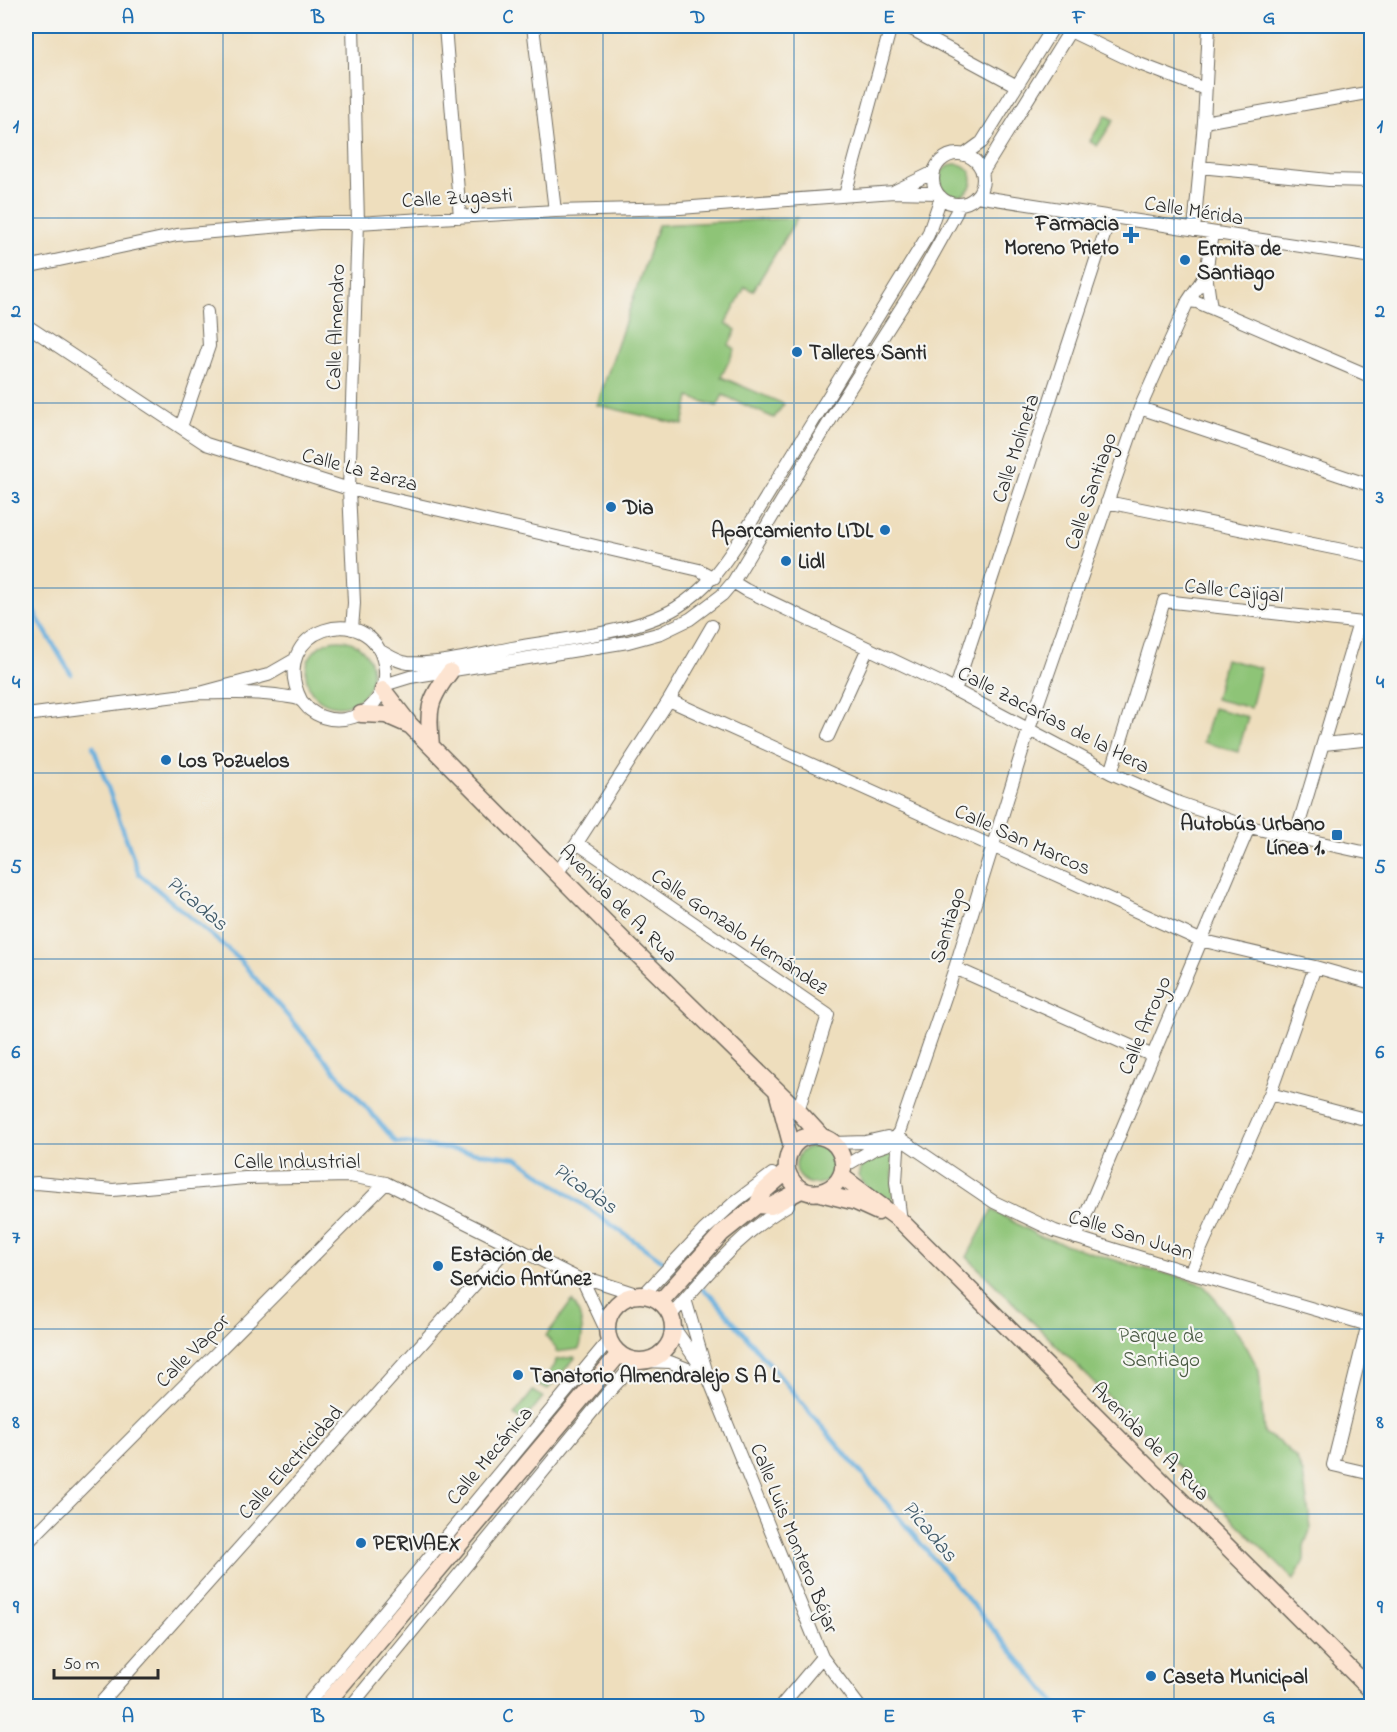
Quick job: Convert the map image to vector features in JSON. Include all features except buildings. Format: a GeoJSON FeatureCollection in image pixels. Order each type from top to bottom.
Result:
{"type":"FeatureCollection","features":[{"type":"Feature","properties":{"kind":"street","name":"Calle Almendro"},"geometry":{"type":"LineString","coordinates":[[352,629],[354,603],[349,489],[358,223],[353,26]]}},
{"type":"Feature","properties":{"kind":"street"},"geometry":{"type":"LineString","coordinates":[[446,26],[460,217]]}},
{"type":"Feature","properties":{"kind":"street"},"geometry":{"type":"LineString","coordinates":[[532,26],[555,211]]}},
{"type":"Feature","properties":{"kind":"street"},"geometry":{"type":"LineString","coordinates":[[845,195],[891,26]]}},
{"type":"Feature","properties":{"kind":"street"},"geometry":{"type":"LineString","coordinates":[[906,26],[1017,86]]}},
{"type":"Feature","properties":{"kind":"street"},"geometry":{"type":"LineString","coordinates":[[964,155],[982,142],[1054,26]]}},
{"type":"Feature","properties":{"kind":"street"},"geometry":{"type":"LineString","coordinates":[[1194,230],[1204,122],[1209,26]]}},
{"type":"Feature","properties":{"kind":"street"},"geometry":{"type":"LineString","coordinates":[[982,173],[1072,28],[1137,63],[1205,89]]}},
{"type":"Feature","properties":{"kind":"street"},"geometry":{"type":"LineString","coordinates":[[1204,122],[1371,92]]}},
{"type":"Feature","properties":{"kind":"street"},"geometry":{"type":"LineString","coordinates":[[964,155],[972,159],[982,173],[983,181],[976,196],[965,203],[952,204],[939,195],[934,186],[934,172],[942,160],[949,156],[964,155]]}},
{"type":"Feature","properties":{"kind":"street"},"geometry":{"type":"LineString","coordinates":[[1200,167],[1329,180],[1371,181]]}},
{"type":"Feature","properties":{"kind":"street","name":"Calle Zugasti"},"geometry":{"type":"LineString","coordinates":[[894,192],[934,172]]}},
{"type":"Feature","properties":{"kind":"street","name":"Calle Zugasti"},"geometry":{"type":"LineString","coordinates":[[26,267],[177,235],[319,223],[358,223],[555,211],[680,208],[894,192],[939,195]]}},
{"type":"Feature","properties":{"kind":"street"},"geometry":{"type":"LineString","coordinates":[[379,650],[384,661],[383,688],[371,707],[361,714],[348,719],[328,718],[310,710],[294,687],[292,674],[294,660],[299,649],[307,639],[328,628],[340,627],[363,633],[379,650],[396,660],[408,663],[448,660],[633,626],[675,609],[714,578],[743,535],[928,235],[939,195]]}},
{"type":"Feature","properties":{"kind":"street","name":"Calle Mérida"},"geometry":{"type":"LineString","coordinates":[[976,196],[1371,256]]}},
{"type":"Feature","properties":{"kind":"street"},"geometry":{"type":"LineString","coordinates":[[383,688],[410,677],[628,642],[661,633],[690,619],[722,595],[733,582],[768,526],[840,404],[917,283],[959,204]]}},
{"type":"Feature","properties":{"kind":"street","name":"Calle Molineta"},"geometry":{"type":"LineString","coordinates":[[955,691],[1110,218]]}},
{"type":"Feature","properties":{"kind":"street","name":"Calle Santiago"},"geometry":{"type":"LineString","coordinates":[[1211,308],[1206,274],[1212,233]]}},
{"type":"Feature","properties":{"kind":"street","name":"Calle Santiago"},"geometry":{"type":"LineString","coordinates":[[1029,729],[1140,408],[1188,301],[1206,274]]}},
{"type":"Feature","properties":{"kind":"street"},"geometry":{"type":"LineString","coordinates":[[1188,301],[1197,302],[1371,377]]}},
{"type":"Feature","properties":{"kind":"street"},"geometry":{"type":"LineString","coordinates":[[181,427],[209,346],[207,312]]}},
{"type":"Feature","properties":{"kind":"street","name":"Calle La Zarza"},"geometry":{"type":"LineString","coordinates":[[26,325],[206,444],[349,489],[699,570],[714,578]]}},
{"type":"Feature","properties":{"kind":"street"},"geometry":{"type":"LineString","coordinates":[[1140,408],[1371,486]]}},
{"type":"Feature","properties":{"kind":"street"},"geometry":{"type":"LineString","coordinates":[[1107,502],[1371,556]]}},
{"type":"Feature","properties":{"kind":"street","name":"Calle Zacarías de la Hera"},"geometry":{"type":"LineString","coordinates":[[733,582],[955,691],[1111,773],[1179,803],[1249,827],[1371,854]]}},
{"type":"Feature","properties":{"kind":"street","name":"Calle Cajigal"},"geometry":{"type":"LineString","coordinates":[[1111,773],[1164,601],[1365,624]]}},
{"type":"Feature","properties":{"kind":"street"},"geometry":{"type":"LineString","coordinates":[[1295,837],[1365,624]]}},
{"type":"Feature","properties":{"kind":"street"},"geometry":{"type":"LineString","coordinates":[[557,874],[669,700],[712,626]]}},
{"type":"Feature","properties":{"kind":"street"},"geometry":{"type":"LineString","coordinates":[[828,736],[868,648]]}},
{"type":"Feature","properties":{"kind":"street"},"geometry":{"type":"LineString","coordinates":[[26,715],[200,693],[268,675],[294,660]]}},
{"type":"Feature","properties":{"kind":"street"},"geometry":{"type":"LineString","coordinates":[[431,746],[428,714],[432,698],[450,672]]}},
{"type":"Feature","properties":{"kind":"street","name":"Avenida de A. Rua"},"geometry":{"type":"LineString","coordinates":[[383,688],[410,725],[557,874],[827,1139]]}},
{"type":"Feature","properties":{"kind":"street"},"geometry":{"type":"LineString","coordinates":[[200,693],[279,695],[301,700]]}},
{"type":"Feature","properties":{"kind":"street","name":"Calle San Marcos"},"geometry":{"type":"LineString","coordinates":[[669,700],[1200,940],[1316,967],[1371,983]]}},
{"type":"Feature","properties":{"kind":"street","name":"Avenida de A. Rua"},"geometry":{"type":"LineString","coordinates":[[361,714],[386,715],[410,725]]}},
{"type":"Feature","properties":{"kind":"street","name":"Santiago"},"geometry":{"type":"LineString","coordinates":[[901,1221],[896,1174],[898,1135],[955,968],[1029,729]]}},
{"type":"Feature","properties":{"kind":"street"},"geometry":{"type":"LineString","coordinates":[[1324,744],[1371,739]]}},
{"type":"Feature","properties":{"kind":"street","name":"Calle Arroyo"},"geometry":{"type":"LineString","coordinates":[[1076,1238],[1249,827]]}},
{"type":"Feature","properties":{"kind":"street","name":"Calle Gonzalo Hernández"},"geometry":{"type":"LineString","coordinates":[[577,843],[828,1015],[798,1111]]}},
{"type":"Feature","properties":{"kind":"street"},"geometry":{"type":"LineString","coordinates":[[1190,1273],[1270,1094],[1316,967]]}},
{"type":"Feature","properties":{"kind":"street"},"geometry":{"type":"LineString","coordinates":[[955,968],[1153,1056]]}},
{"type":"Feature","properties":{"kind":"street"},"geometry":{"type":"LineString","coordinates":[[777,1090],[794,1185],[811,1192]]}},
{"type":"Feature","properties":{"kind":"street"},"geometry":{"type":"LineString","coordinates":[[1270,1094],[1371,1121]]}},
{"type":"Feature","properties":{"kind":"street"},"geometry":{"type":"LineString","coordinates":[[687,1281],[722,1233],[757,1205],[763,1192],[805,1137],[865,1142],[898,1135]]}},
{"type":"Feature","properties":{"kind":"street"},"geometry":{"type":"LineString","coordinates":[[842,1171],[874,1149],[886,1145],[898,1135]]}},
{"type":"Feature","properties":{"kind":"street","name":"Calle San Juan"},"geometry":{"type":"LineString","coordinates":[[898,1135],[993,1202],[1055,1231],[1370,1325]]}},
{"type":"Feature","properties":{"kind":"street"},"geometry":{"type":"LineString","coordinates":[[757,1205],[771,1206],[836,1184],[842,1171],[843,1158],[827,1139]]}},
{"type":"Feature","properties":{"kind":"street"},"geometry":{"type":"LineString","coordinates":[[351,1707],[598,1404],[640,1361],[652,1359],[666,1350],[670,1343],[669,1314],[687,1281],[711,1223],[788,1159]]}},
{"type":"Feature","properties":{"kind":"street","name":"Avenida de A. Rua"},"geometry":{"type":"LineString","coordinates":[[842,1171],[901,1221],[1371,1691]]}},
{"type":"Feature","properties":{"kind":"street","name":"Calle Industrial"},"geometry":{"type":"LineString","coordinates":[[26,1184],[113,1190],[245,1178],[350,1176],[386,1183],[583,1281],[596,1281],[640,1294]]}},
{"type":"Feature","properties":{"kind":"street","name":"Calle Vapor"},"geometry":{"type":"LineString","coordinates":[[26,1544],[386,1183]]}},
{"type":"Feature","properties":{"kind":"street"},"geometry":{"type":"LineString","coordinates":[[687,1281],[749,1231],[811,1192]]}},
{"type":"Feature","properties":{"kind":"street","name":"Avenida de A. Rua"},"geometry":{"type":"LineString","coordinates":[[811,1192],[856,1202],[901,1221]]}},
{"type":"Feature","properties":{"kind":"street","name":"Calle Electricidad"},"geometry":{"type":"LineString","coordinates":[[98,1707],[510,1245]]}},
{"type":"Feature","properties":{"kind":"street"},"geometry":{"type":"LineString","coordinates":[[608,1336],[611,1311],[617,1303],[626,1297],[640,1294],[663,1273],[687,1281]]}},
{"type":"Feature","properties":{"kind":"street"},"geometry":{"type":"LineString","coordinates":[[583,1281],[608,1336],[619,1354],[640,1361],[670,1362],[708,1377]]}},
{"type":"Feature","properties":{"kind":"street","name":"Calle Luis Montero Béjar"},"geometry":{"type":"LineString","coordinates":[[687,1281],[708,1377]]}},
{"type":"Feature","properties":{"kind":"street"},"geometry":{"type":"LineString","coordinates":[[640,1294],[669,1314]]}},
{"type":"Feature","properties":{"kind":"street"},"geometry":{"type":"LineString","coordinates":[[1371,1307],[1370,1325],[1333,1465],[1371,1474]]}},
{"type":"Feature","properties":{"kind":"street","name":"Calle Luis Montero Béjar"},"geometry":{"type":"LineString","coordinates":[[669,1314],[708,1377],[822,1657],[859,1707]]}},
{"type":"Feature","properties":{"kind":"street","name":"Calle Mecánica"},"geometry":{"type":"LineString","coordinates":[[306,1707],[608,1336]]}},
{"type":"Feature","properties":{"kind":"street"},"geometry":{"type":"LineString","coordinates":[[324,1707],[619,1354]]}},
{"type":"Feature","properties":{"kind":"street"},"geometry":{"type":"LineString","coordinates":[[781,1707],[822,1657]]}},
{"type":"Feature","properties":{"kind":"green space"},"geometry":{"type":"Polygon","coordinates":[[[1106,115],[1114,120],[1097,146],[1090,141],[1106,115]]]}},
{"type":"Feature","properties":{"kind":"green space"},"geometry":{"type":"Polygon","coordinates":[[[956,164],[967,169],[972,180],[967,191],[956,196],[945,191],[940,180],[945,169],[956,164]]]}},
{"type":"Feature","properties":{"kind":"green space"},"geometry":{"type":"Polygon","coordinates":[[[797,218],[753,291],[745,287],[726,323],[736,330],[729,345],[735,349],[721,377],[784,404],[774,418],[723,395],[717,406],[689,397],[683,425],[597,405],[658,225],[797,218]]]}},
{"type":"Feature","properties":{"kind":"green space"},"geometry":{"type":"Polygon","coordinates":[[[332,640],[346,640],[358,645],[367,654],[372,673],[370,686],[363,697],[346,706],[332,706],[320,701],[311,692],[306,680],[306,666],[311,654],[320,645],[332,640]]]}},
{"type":"Feature","properties":{"kind":"green space"},"geometry":{"type":"Polygon","coordinates":[[[1225,659],[1261,668],[1251,708],[1215,699],[1225,659]]]}},
{"type":"Feature","properties":{"kind":"green space"},"geometry":{"type":"Polygon","coordinates":[[[1213,708],[1248,717],[1238,752],[1203,742],[1213,708]]]}},
{"type":"Feature","properties":{"kind":"green space"},"geometry":{"type":"Polygon","coordinates":[[[815,1146],[829,1151],[834,1165],[829,1179],[815,1184],[801,1179],[796,1165],[801,1151],[815,1146]]]}},
{"type":"Feature","properties":{"kind":"green space"},"geometry":{"type":"Polygon","coordinates":[[[889,1151],[893,1157],[893,1202],[868,1189],[858,1176],[862,1166],[869,1159],[889,1151]]]}},
{"type":"Feature","properties":{"kind":"green space","name":"Parque de Santiago"},"geometry":{"type":"Polygon","coordinates":[[[992,1210],[1039,1236],[1203,1285],[1215,1298],[1259,1370],[1264,1433],[1282,1444],[1296,1458],[1303,1474],[1311,1528],[1304,1546],[1304,1560],[1294,1580],[967,1257],[992,1210]]]}},
{"type":"Feature","properties":{"kind":"green space"},"geometry":{"type":"Polygon","coordinates":[[[572,1301],[580,1318],[581,1343],[579,1349],[556,1352],[556,1348],[546,1336],[572,1301]]]}},
{"type":"Feature","properties":{"kind":"green space"},"geometry":{"type":"Polygon","coordinates":[[[574,1357],[548,1389],[539,1385],[555,1365],[556,1360],[574,1357]]]}},
{"type":"Feature","properties":{"kind":"green space"},"geometry":{"type":"Polygon","coordinates":[[[533,1391],[543,1397],[523,1422],[514,1415],[533,1391]]]}},
{"type":"Feature","properties":{"kind":"waterway","name":"Picadas"},"geometry":{"type":"LineString","coordinates":[[26,599],[71,674]]}},
{"type":"Feature","properties":{"kind":"waterway","name":"Picadas"},"geometry":{"type":"LineString","coordinates":[[93,746],[139,874],[237,957],[396,1142],[517,1158],[711,1295],[1058,1706]]}},
{"type":"Feature","properties":{"kind":"place","name":"Farmacia Moreno Prieto"},"geometry":{"type":"Point","coordinates":[1131,235]}},
{"type":"Feature","properties":{"kind":"place","name":"Ermita de Santiago"},"geometry":{"type":"Point","coordinates":[1185,260]}},
{"type":"Feature","properties":{"kind":"place","name":"Talleres Santi"},"geometry":{"type":"Point","coordinates":[797,352]}},
{"type":"Feature","properties":{"kind":"place","name":"Dia"},"geometry":{"type":"Point","coordinates":[611,507]}},
{"type":"Feature","properties":{"kind":"place","name":"Aparcamiento LIDL"},"geometry":{"type":"Point","coordinates":[885,530]}},
{"type":"Feature","properties":{"kind":"place","name":"Lidl"},"geometry":{"type":"Point","coordinates":[786,561]}},
{"type":"Feature","properties":{"kind":"place","name":"Los Pozuelos"},"geometry":{"type":"Point","coordinates":[166,760]}},
{"type":"Feature","properties":{"kind":"place","name":"Autobús Urbano Línea 1."},"geometry":{"type":"Point","coordinates":[1337,835]}},
{"type":"Feature","properties":{"kind":"place","name":"Estación de Servicio Antúnez"},"geometry":{"type":"Point","coordinates":[438,1266]}},
{"type":"Feature","properties":{"kind":"place","name":"Tanatorio Almendralejo S A L"},"geometry":{"type":"Point","coordinates":[518,1375]}},
{"type":"Feature","properties":{"kind":"place","name":"PERIVAEX"},"geometry":{"type":"Point","coordinates":[361,1543]}},
{"type":"Feature","properties":{"kind":"place","name":"Caseta Municipal"},"geometry":{"type":"Point","coordinates":[1151,1676]}}]}
